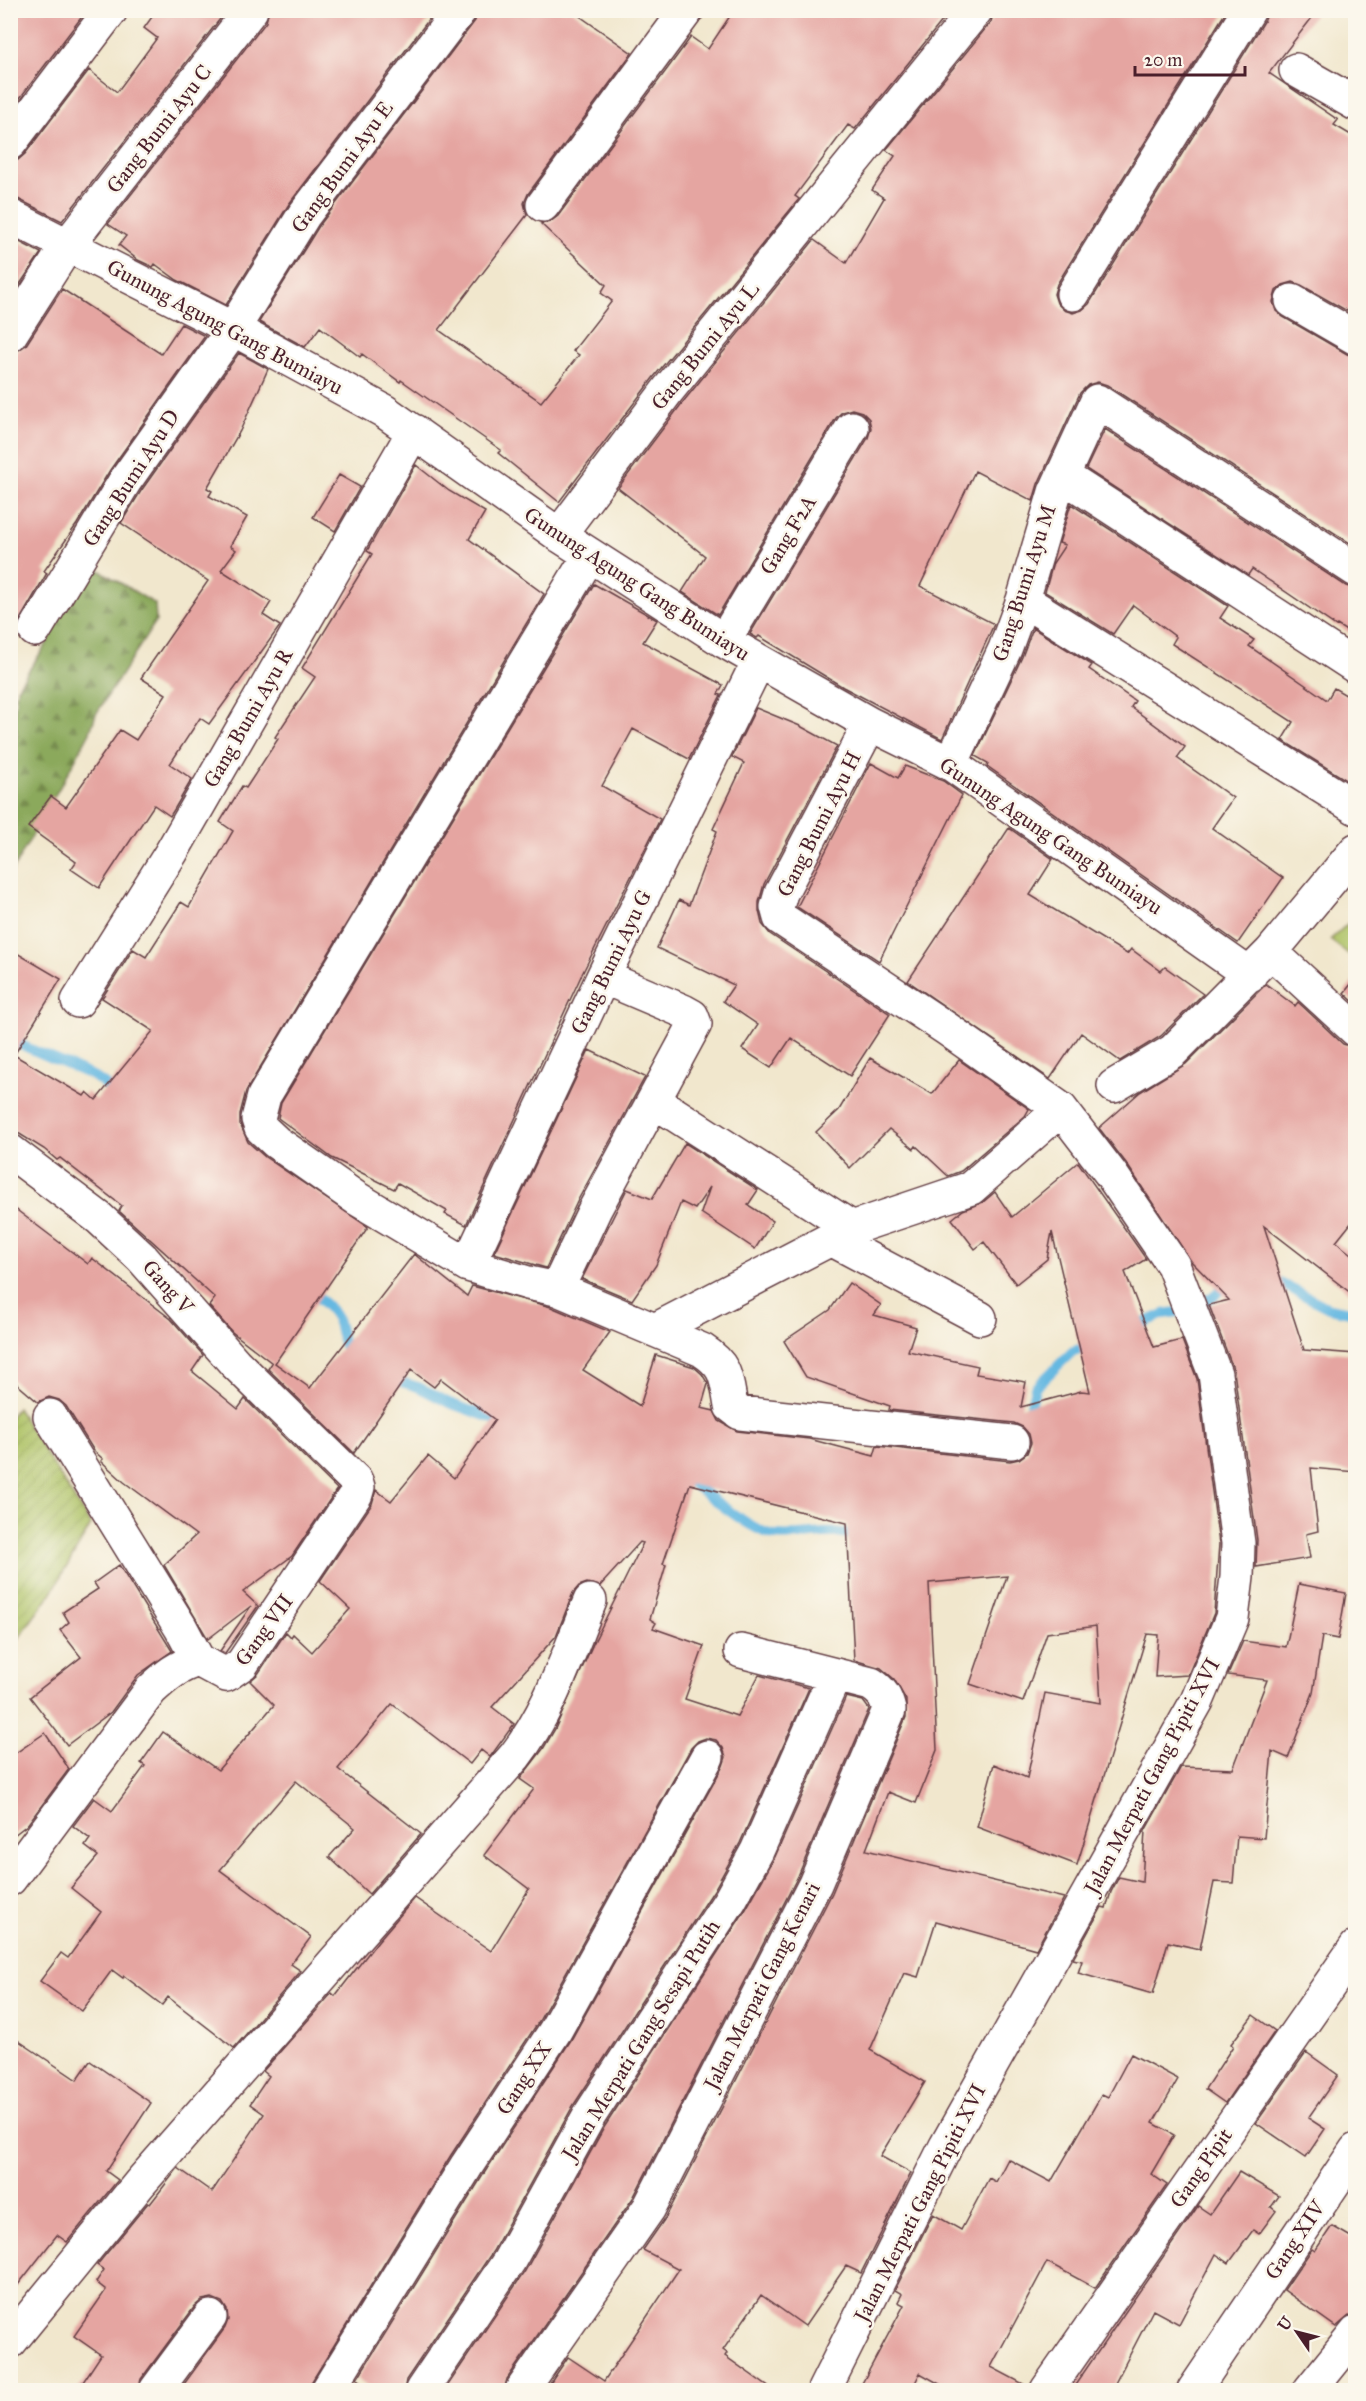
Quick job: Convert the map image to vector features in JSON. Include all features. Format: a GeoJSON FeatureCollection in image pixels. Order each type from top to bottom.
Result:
{"type":"FeatureCollection","features":[{"type":"Feature","properties":{"kind":"street"},"geometry":{"type":"LineString","coordinates":[[10,143],[111,10]]}},
{"type":"Feature","properties":{"kind":"street","name":"Gang Bumi Ayu C"},"geometry":{"type":"LineString","coordinates":[[10,335],[67,246],[251,10]]}},
{"type":"Feature","properties":{"kind":"street","name":"Gang Bumi Ayu E"},"geometry":{"type":"LineString","coordinates":[[233,329],[304,215],[460,10]]}},
{"type":"Feature","properties":{"kind":"street"},"geometry":{"type":"LineString","coordinates":[[543,205],[687,10]]}},
{"type":"Feature","properties":{"kind":"street","name":"Gang Bumi Ayu L"},"geometry":{"type":"LineString","coordinates":[[559,535],[668,390],[976,10]]}},
{"type":"Feature","properties":{"kind":"street"},"geometry":{"type":"LineString","coordinates":[[1073,294],[1249,10]]}},
{"type":"Feature","properties":{"kind":"street"},"geometry":{"type":"LineString","coordinates":[[1296,70],[1356,104]]}},
{"type":"Feature","properties":{"kind":"street","name":"Gunung Agung Gang Bumiayu"},"geometry":{"type":"LineString","coordinates":[[10,216],[233,329],[384,411],[589,556],[758,662],[870,724],[951,764],[1260,963],[1356,1030]]}},
{"type":"Feature","properties":{"kind":"street"},"geometry":{"type":"LineString","coordinates":[[1292,300],[1356,338]]}},
{"type":"Feature","properties":{"kind":"street","name":"Gang Bumi Ayu D"},"geometry":{"type":"LineString","coordinates":[[35,630],[125,481],[233,329]]}},
{"type":"Feature","properties":{"kind":"street","name":"Gang Bumi Ayu M"},"geometry":{"type":"LineString","coordinates":[[951,764],[1005,649],[1023,600],[1055,492],[1097,401],[1356,570]]}},
{"type":"Feature","properties":{"kind":"street","name":"Gang F2A"},"geometry":{"type":"LineString","coordinates":[[724,641],[852,428]]}},
{"type":"Feature","properties":{"kind":"street","name":"Gang Bumi Ayu R"},"geometry":{"type":"LineString","coordinates":[[78,1001],[171,853],[414,431]]}},
{"type":"Feature","properties":{"kind":"street"},"geometry":{"type":"LineString","coordinates":[[1063,476],[1356,667]]}},
{"type":"Feature","properties":{"kind":"street"},"geometry":{"type":"LineString","coordinates":[[589,556],[270,1086],[260,1108],[258,1119],[261,1128],[276,1142],[356,1198],[468,1264],[528,1283],[557,1289],[702,1350],[724,1369],[731,1406],[740,1413],[1012,1442]]}},
{"type":"Feature","properties":{"kind":"street"},"geometry":{"type":"LineString","coordinates":[[1023,600],[1356,808]]}},
{"type":"Feature","properties":{"kind":"street","name":"Gang Bumi Ayu G"},"geometry":{"type":"LineString","coordinates":[[468,1264],[603,977],[758,662]]}},
{"type":"Feature","properties":{"kind":"street","name":"Gang Bumi Ayu H"},"geometry":{"type":"LineString","coordinates":[[870,724],[781,893],[777,907],[780,918],[947,1029],[1061,1109]]}},
{"type":"Feature","properties":{"kind":"street"},"geometry":{"type":"LineString","coordinates":[[1114,1086],[1173,1051],[1260,963],[1337,869],[1356,850]]}},
{"type":"Feature","properties":{"kind":"street"},"geometry":{"type":"LineString","coordinates":[[557,1289],[595,1209],[695,1024],[694,1020],[683,1011],[603,977]]}},
{"type":"Feature","properties":{"kind":"street"},"geometry":{"type":"LineString","coordinates":[[654,1101],[841,1233],[980,1318]]}},
{"type":"Feature","properties":{"kind":"street"},"geometry":{"type":"LineString","coordinates":[[655,1330],[841,1233],[971,1188],[1061,1109]]}},
{"type":"Feature","properties":{"kind":"street","name":"Jalan Merpati Gang Pipiti XVI"},"geometry":{"type":"LineString","coordinates":[[824,2391],[946,2146],[1197,1701],[1232,1618],[1238,1577],[1238,1543],[1215,1374],[1173,1264],[1111,1174],[1061,1109]]}},
{"type":"Feature","properties":{"kind":"street","name":"Gang V"},"geometry":{"type":"LineString","coordinates":[[10,1151],[99,1218],[142,1258],[235,1363],[311,1439]]}},
{"type":"Feature","properties":{"kind":"street"},"geometry":{"type":"LineString","coordinates":[[10,1879],[151,1690],[169,1673],[183,1664],[198,1660],[181,1628],[50,1416]]}},
{"type":"Feature","properties":{"kind":"street","name":"Gang VII"},"geometry":{"type":"LineString","coordinates":[[198,1660],[226,1675],[242,1664],[356,1494],[356,1481],[311,1439]]}},
{"type":"Feature","properties":{"kind":"street"},"geometry":{"type":"LineString","coordinates":[[10,2342],[140,2183],[515,1756],[531,1735],[544,1710],[590,1601]]}},
{"type":"Feature","properties":{"kind":"street","name":"Jalan Merpati Gang Kenari"},"geometry":{"type":"LineString","coordinates":[[522,2391],[649,2208],[815,1884],[889,1710],[881,1691],[871,1684],[741,1651]]}},
{"type":"Feature","properties":{"kind":"street","name":"Jalan Merpati Gang Sesapi Putih"},"geometry":{"type":"LineString","coordinates":[[422,2391],[509,2261],[589,2116],[736,1890],[757,1851],[835,1675]]}},
{"type":"Feature","properties":{"kind":"street","name":"Gang XX"},"geometry":{"type":"LineString","coordinates":[[328,2391],[467,2165],[555,2031],[707,1757]]}},
{"type":"Feature","properties":{"kind":"street","name":"Gang Pipit"},"geometry":{"type":"LineString","coordinates":[[1047,2391],[1356,1947]]}},
{"type":"Feature","properties":{"kind":"street","name":"Gang XIV"},"geometry":{"type":"LineString","coordinates":[[1194,2391],[1356,2150]]}},
{"type":"Feature","properties":{"kind":"street"},"geometry":{"type":"LineString","coordinates":[[156,2391],[210,2317]]}},
{"type":"Feature","properties":{"kind":"street"},"geometry":{"type":"LineString","coordinates":[[1310,2391],[1356,2332]]}},
{"type":"Feature","properties":{"kind":"green space"},"geometry":{"type":"Polygon","coordinates":[[[91,565],[155,604],[156,621],[96,714],[90,732],[74,762],[11,873],[10,740],[18,736],[14,720],[17,688],[46,645],[68,600],[91,565]]]}},
{"type":"Feature","properties":{"kind":"green space"},"geometry":{"type":"Polygon","coordinates":[[[1355,917],[1355,959],[1330,940],[1355,917]]]}},
{"type":"Feature","properties":{"kind":"green space"},"geometry":{"type":"Polygon","coordinates":[[[17,1408],[91,1525],[52,1592],[11,1649],[10,1417],[17,1408]]]}},
{"type":"Feature","properties":{"kind":"building"},"geometry":{"type":"Polygon","coordinates":[[[10,10],[87,10],[10,111],[10,10]]]}},
{"type":"Feature","properties":{"kind":"building"},"geometry":{"type":"Polygon","coordinates":[[[157,10],[227,10],[62,221],[18,199],[10,198],[10,161],[18,160],[25,154],[89,70],[117,92],[157,38],[144,28],[157,10]]]}},
{"type":"Feature","properties":{"kind":"building"},"geometry":{"type":"Polygon","coordinates":[[[269,10],[436,10],[289,204],[226,305],[177,280],[155,264],[153,267],[138,260],[119,245],[126,236],[108,224],[266,22],[269,10]]]}},
{"type":"Feature","properties":{"kind":"building"},"geometry":{"type":"Polygon","coordinates":[[[478,10],[571,10],[632,53],[528,194],[524,203],[527,215],[439,330],[541,402],[579,355],[573,351],[612,301],[601,293],[606,285],[541,224],[550,222],[558,216],[691,37],[708,49],[734,10],[951,10],[855,129],[848,125],[795,196],[799,199],[653,378],[559,502],[498,453],[501,450],[362,354],[360,357],[320,327],[305,347],[259,322],[319,226],[475,21],[478,10]]]}},
{"type":"Feature","properties":{"kind":"building"},"geometry":{"type":"Polygon","coordinates":[[[994,10],[1227,10],[1057,284],[1054,294],[1057,303],[1064,310],[1073,313],[1089,304],[1265,20],[1268,10],[1318,10],[1269,73],[1338,120],[1334,125],[1356,138],[1356,316],[1293,282],[1283,285],[1276,291],[1273,302],[1276,311],[1283,317],[1356,357],[1356,547],[1107,385],[1098,382],[1088,385],[1080,393],[1038,484],[1033,501],[975,471],[920,586],[994,624],[942,739],[843,687],[759,636],[757,638],[750,634],[868,438],[871,428],[869,419],[862,412],[852,409],[842,412],[836,418],[718,615],[682,592],[705,556],[618,488],[683,402],[814,240],[846,263],[884,198],[872,190],[895,156],[886,150],[991,22],[994,10]]]}},
{"type":"Feature","properties":{"kind":"building"},"geometry":{"type":"Polygon","coordinates":[[[10,237],[41,253],[10,299],[10,237]]]}},
{"type":"Feature","properties":{"kind":"building"},"geometry":{"type":"Polygon","coordinates":[[[62,289],[161,354],[181,324],[205,336],[110,470],[77,524],[44,571],[47,573],[10,637],[10,359],[15,352],[26,345],[62,289]]]}},
{"type":"Feature","properties":{"kind":"building"},"geometry":{"type":"Polygon","coordinates":[[[239,353],[268,369],[240,431],[207,488],[212,491],[209,496],[247,517],[230,546],[236,550],[221,570],[271,602],[263,615],[280,626],[209,724],[200,718],[170,764],[192,779],[170,816],[154,805],[99,888],[71,869],[76,862],[28,827],[51,796],[66,807],[120,730],[136,740],[166,694],[141,678],[208,581],[121,523],[141,491],[239,353]]]}},
{"type":"Feature","properties":{"kind":"building"},"geometry":{"type":"Polygon","coordinates":[[[1105,429],[1346,586],[1356,589],[1356,637],[1252,569],[1248,575],[1086,469],[1105,429]]]}},
{"type":"Feature","properties":{"kind":"building"},"geometry":{"type":"Polygon","coordinates":[[[416,465],[449,491],[485,512],[469,539],[544,594],[246,1091],[240,1124],[248,1142],[265,1157],[368,1227],[275,1363],[310,1388],[414,1254],[467,1296],[472,1286],[551,1307],[610,1332],[583,1370],[640,1406],[656,1355],[694,1367],[702,1374],[708,1384],[701,1408],[714,1411],[719,1421],[737,1431],[809,1439],[874,1456],[877,1446],[1010,1461],[1019,1459],[1027,1453],[1031,1443],[1029,1434],[1023,1427],[1014,1423],[889,1410],[890,1406],[806,1377],[784,1341],[830,1310],[849,1283],[881,1305],[874,1315],[916,1327],[908,1351],[978,1366],[976,1374],[1026,1382],[1021,1407],[1081,1391],[1090,1392],[1052,1232],[1047,1259],[1016,1284],[984,1242],[975,1249],[952,1219],[963,1210],[983,1202],[995,1192],[1012,1217],[1078,1162],[1146,1259],[1125,1272],[1154,1347],[1182,1340],[1197,1379],[1219,1544],[1214,1613],[1188,1675],[1155,1677],[1158,1635],[1147,1634],[1077,1865],[977,1827],[994,1764],[1027,1778],[1045,1693],[1101,1703],[1096,1626],[1047,1633],[1023,1702],[970,1684],[1007,1576],[929,1583],[937,1750],[916,1803],[888,1792],[866,1850],[1064,1898],[1036,1949],[936,1921],[918,1977],[904,1973],[870,2050],[925,2082],[880,2156],[911,2173],[861,2273],[846,2266],[805,2326],[761,2295],[723,2350],[727,2353],[725,2356],[774,2391],[545,2391],[568,2357],[604,2381],[679,2269],[643,2250],[666,2217],[832,1893],[906,1717],[906,1700],[894,1679],[881,1668],[854,1660],[847,1523],[690,1484],[663,1564],[666,1565],[650,1619],[656,1623],[653,1628],[704,1646],[685,1699],[737,1716],[759,1675],[809,1688],[740,1843],[714,1890],[573,2106],[493,2251],[406,2380],[404,2391],[373,2391],[357,2379],[483,2175],[571,2040],[723,1766],[726,1757],[723,1748],[716,1740],[706,1738],[698,1741],[691,1748],[539,2021],[451,2155],[306,2391],[179,2391],[225,2328],[228,2320],[227,2310],[222,2302],[212,2298],[202,2300],[195,2306],[141,2379],[138,2391],[77,2391],[101,2355],[74,2336],[106,2290],[96,2282],[104,2270],[97,2265],[178,2168],[212,2192],[264,2114],[250,2104],[269,2076],[263,2071],[332,1993],[335,1996],[415,1898],[491,1951],[529,1889],[484,1855],[534,1789],[520,1779],[555,1729],[593,1644],[643,1543],[640,1542],[600,1586],[587,1583],[579,1586],[573,1593],[556,1636],[492,1707],[514,1724],[490,1757],[481,1750],[470,1764],[392,1704],[338,1769],[421,1834],[369,1894],[329,1857],[355,1828],[296,1781],[220,1870],[311,1937],[291,1964],[301,1971],[234,2048],[168,1997],[162,2005],[124,1976],[123,1978],[112,1970],[82,2011],[40,1981],[61,1953],[68,1958],[101,1912],[71,1888],[98,1856],[85,1846],[90,1839],[73,1826],[94,1798],[112,1811],[145,1766],[141,1763],[163,1732],[218,1770],[274,1705],[250,1681],[258,1674],[286,1632],[291,1637],[293,1634],[312,1652],[350,1609],[320,1581],[372,1504],[376,1490],[391,1501],[428,1456],[454,1478],[495,1420],[441,1379],[434,1387],[411,1370],[354,1453],[268,1369],[272,1363],[232,1332],[209,1306],[215,1298],[119,1211],[122,1206],[60,1158],[57,1160],[10,1128],[10,949],[61,979],[14,1055],[84,1096],[87,1092],[96,1100],[153,1031],[102,998],[133,949],[146,957],[181,902],[189,907],[233,831],[220,822],[242,786],[246,788],[278,739],[275,737],[315,677],[302,668],[372,554],[367,551],[416,465]]]}},
{"type":"Feature","properties":{"kind":"building"},"geometry":{"type":"Polygon","coordinates":[[[339,475],[360,487],[335,531],[313,517],[339,475]]]}},
{"type":"Feature","properties":{"kind":"building"},"geometry":{"type":"Polygon","coordinates":[[[1071,504],[1228,606],[1220,618],[1254,640],[1249,646],[1327,700],[1334,688],[1356,701],[1356,786],[1282,740],[1293,722],[1172,644],[1176,637],[1133,605],[1113,634],[1045,592],[1053,563],[1065,545],[1059,543],[1071,504]]]}},
{"type":"Feature","properties":{"kind":"building"},"geometry":{"type":"Polygon","coordinates":[[[594,584],[657,620],[643,642],[723,685],[718,694],[721,695],[689,759],[633,729],[602,786],[660,819],[582,974],[466,1225],[445,1214],[447,1211],[398,1183],[394,1189],[332,1158],[278,1118],[281,1103],[594,584]]]}},
{"type":"Feature","properties":{"kind":"building"},"geometry":{"type":"Polygon","coordinates":[[[1033,628],[1092,665],[1089,669],[1135,701],[1131,707],[1185,747],[1177,758],[1233,798],[1212,828],[1283,878],[1238,943],[987,766],[988,763],[975,756],[1022,657],[1033,628]]]}},
{"type":"Feature","properties":{"kind":"building"},"geometry":{"type":"Polygon","coordinates":[[[756,708],[800,726],[837,746],[764,884],[759,911],[762,924],[770,934],[890,1014],[850,1076],[791,1038],[771,1068],[742,1049],[758,1025],[723,1001],[734,985],[657,948],[679,900],[689,905],[717,831],[713,829],[744,763],[732,757],[756,708]]]}},
{"type":"Feature","properties":{"kind":"building"},"geometry":{"type":"Polygon","coordinates":[[[871,763],[898,778],[905,766],[943,781],[962,795],[879,961],[797,907],[871,763]]]}},
{"type":"Feature","properties":{"kind":"building"},"geometry":{"type":"Polygon","coordinates":[[[1009,828],[1053,859],[1030,895],[1127,954],[1131,949],[1161,971],[1165,967],[1203,994],[1161,1036],[1120,1061],[1081,1033],[1050,1079],[908,981],[1009,828]]]}},
{"type":"Feature","properties":{"kind":"building"},"geometry":{"type":"Polygon","coordinates":[[[1356,978],[1356,1004],[1344,993],[1356,978]]]}},
{"type":"Feature","properties":{"kind":"building"},"geometry":{"type":"Polygon","coordinates":[[[1266,984],[1295,1006],[1298,1002],[1343,1044],[1356,1048],[1356,1217],[1336,1242],[1356,1258],[1356,1297],[1264,1226],[1304,1350],[1356,1354],[1356,1472],[1311,1468],[1318,1531],[1306,1534],[1310,1558],[1256,1567],[1257,1540],[1234,1371],[1209,1305],[1229,1300],[1191,1261],[1126,1163],[1099,1128],[1140,1092],[1186,1064],[1266,984]]]}},
{"type":"Feature","properties":{"kind":"building"},"geometry":{"type":"Polygon","coordinates":[[[589,1050],[645,1077],[578,1200],[546,1268],[494,1253],[589,1050]]]}},
{"type":"Feature","properties":{"kind":"building"},"geometry":{"type":"Polygon","coordinates":[[[870,1058],[932,1094],[959,1060],[1029,1109],[1025,1116],[961,1171],[948,1176],[916,1146],[914,1149],[889,1129],[850,1168],[816,1132],[839,1110],[870,1058]]]}},
{"type":"Feature","properties":{"kind":"building"},"geometry":{"type":"Polygon","coordinates":[[[685,1143],[758,1190],[748,1205],[773,1221],[755,1249],[701,1213],[710,1187],[695,1209],[681,1202],[656,1265],[632,1300],[582,1279],[627,1189],[652,1199],[685,1143]]]}},
{"type":"Feature","properties":{"kind":"building"},"geometry":{"type":"Polygon","coordinates":[[[10,1205],[88,1264],[92,1258],[171,1319],[203,1355],[192,1371],[238,1409],[245,1399],[337,1489],[292,1556],[243,1592],[258,1606],[225,1653],[220,1651],[251,1606],[208,1639],[164,1565],[196,1535],[124,1482],[101,1461],[103,1459],[94,1451],[66,1406],[59,1400],[49,1397],[38,1402],[10,1378],[10,1205]]]}},
{"type":"Feature","properties":{"kind":"building"},"geometry":{"type":"Polygon","coordinates":[[[119,1565],[172,1651],[138,1675],[111,1712],[67,1745],[30,1697],[81,1657],[60,1630],[69,1622],[63,1612],[98,1589],[94,1583],[119,1565]]]}},
{"type":"Feature","properties":{"kind":"building"},"geometry":{"type":"Polygon","coordinates":[[[1299,1584],[1346,1593],[1338,1639],[1322,1636],[1313,1693],[1288,1758],[1272,1751],[1264,1838],[1237,1836],[1233,1883],[1214,1882],[1200,1949],[1168,1942],[1153,1994],[1078,1973],[1082,1961],[1073,1959],[1102,1907],[1106,1908],[1119,1877],[1142,1882],[1145,1831],[1181,1767],[1233,1769],[1267,1680],[1228,1675],[1243,1641],[1286,1647],[1299,1584]]]}},
{"type":"Feature","properties":{"kind":"building"},"geometry":{"type":"Polygon","coordinates":[[[846,1697],[863,1701],[869,1709],[798,1876],[633,2198],[507,2379],[504,2391],[444,2391],[525,2271],[605,2126],[746,1909],[774,1859],[846,1697]]]}},
{"type":"Feature","properties":{"kind":"building"},"geometry":{"type":"Polygon","coordinates":[[[45,1733],[69,1769],[27,1825],[10,1838],[10,1757],[45,1733]]]}},
{"type":"Feature","properties":{"kind":"building"},"geometry":{"type":"Polygon","coordinates":[[[1253,2015],[1275,2031],[1225,2103],[1205,2089],[1233,2046],[1231,2044],[1253,2015]]]}},
{"type":"Feature","properties":{"kind":"building"},"geometry":{"type":"Polygon","coordinates":[[[10,2035],[77,2080],[90,2061],[151,2103],[106,2171],[118,2180],[67,2242],[57,2235],[10,2295],[10,2035]]]}},
{"type":"Feature","properties":{"kind":"building"},"geometry":{"type":"Polygon","coordinates":[[[1306,2052],[1338,2075],[1308,2118],[1325,2129],[1306,2157],[1256,2123],[1306,2052]]]}},
{"type":"Feature","properties":{"kind":"building"},"geometry":{"type":"Polygon","coordinates":[[[1131,2054],[1178,2079],[1153,2123],[1174,2135],[1151,2174],[1167,2185],[1095,2288],[1047,2262],[991,2367],[1029,2387],[1029,2391],[952,2391],[920,2373],[911,2391],[858,2391],[904,2305],[898,2302],[902,2294],[895,2290],[933,2214],[961,2230],[989,2178],[996,2182],[1008,2159],[1051,2182],[1102,2094],[1108,2097],[1131,2054]]]}},
{"type":"Feature","properties":{"kind":"building"},"geometry":{"type":"Polygon","coordinates":[[[1239,2172],[1279,2196],[1271,2207],[1276,2211],[1259,2234],[1253,2230],[1229,2263],[1216,2254],[1179,2324],[1153,2310],[1111,2391],[1071,2391],[1198,2206],[1210,2214],[1239,2172]]]}},
{"type":"Feature","properties":{"kind":"building"},"geometry":{"type":"Polygon","coordinates":[[[1332,2226],[1356,2240],[1356,2315],[1349,2316],[1336,2327],[1284,2290],[1312,2249],[1315,2251],[1332,2226]]]}},
{"type":"Feature","properties":{"kind":"waterway"},"geometry":{"type":"LineString","coordinates":[[10,1040],[93,1076],[117,1093]]}},
{"type":"Feature","properties":{"kind":"waterway"},"geometry":{"type":"LineString","coordinates":[[1270,1278],[1329,1308],[1356,1313]]}},
{"type":"Feature","properties":{"kind":"waterway"},"geometry":{"type":"LineString","coordinates":[[1132,1328],[1164,1314],[1190,1310],[1231,1282]]}},
{"type":"Feature","properties":{"kind":"waterway"},"geometry":{"type":"LineString","coordinates":[[308,1289],[324,1302],[333,1314],[338,1322],[344,1347],[350,1355]]}},
{"type":"Feature","properties":{"kind":"waterway"},"geometry":{"type":"LineString","coordinates":[[1028,1418],[1035,1388],[1073,1351],[1093,1345]]}},
{"type":"Feature","properties":{"kind":"waterway"},"geometry":{"type":"LineString","coordinates":[[391,1379],[418,1387],[449,1403],[505,1423]]}},
{"type":"Feature","properties":{"kind":"waterway"},"geometry":{"type":"LineString","coordinates":[[685,1478],[742,1520],[766,1533],[786,1536],[828,1533],[859,1536]]}}]}
